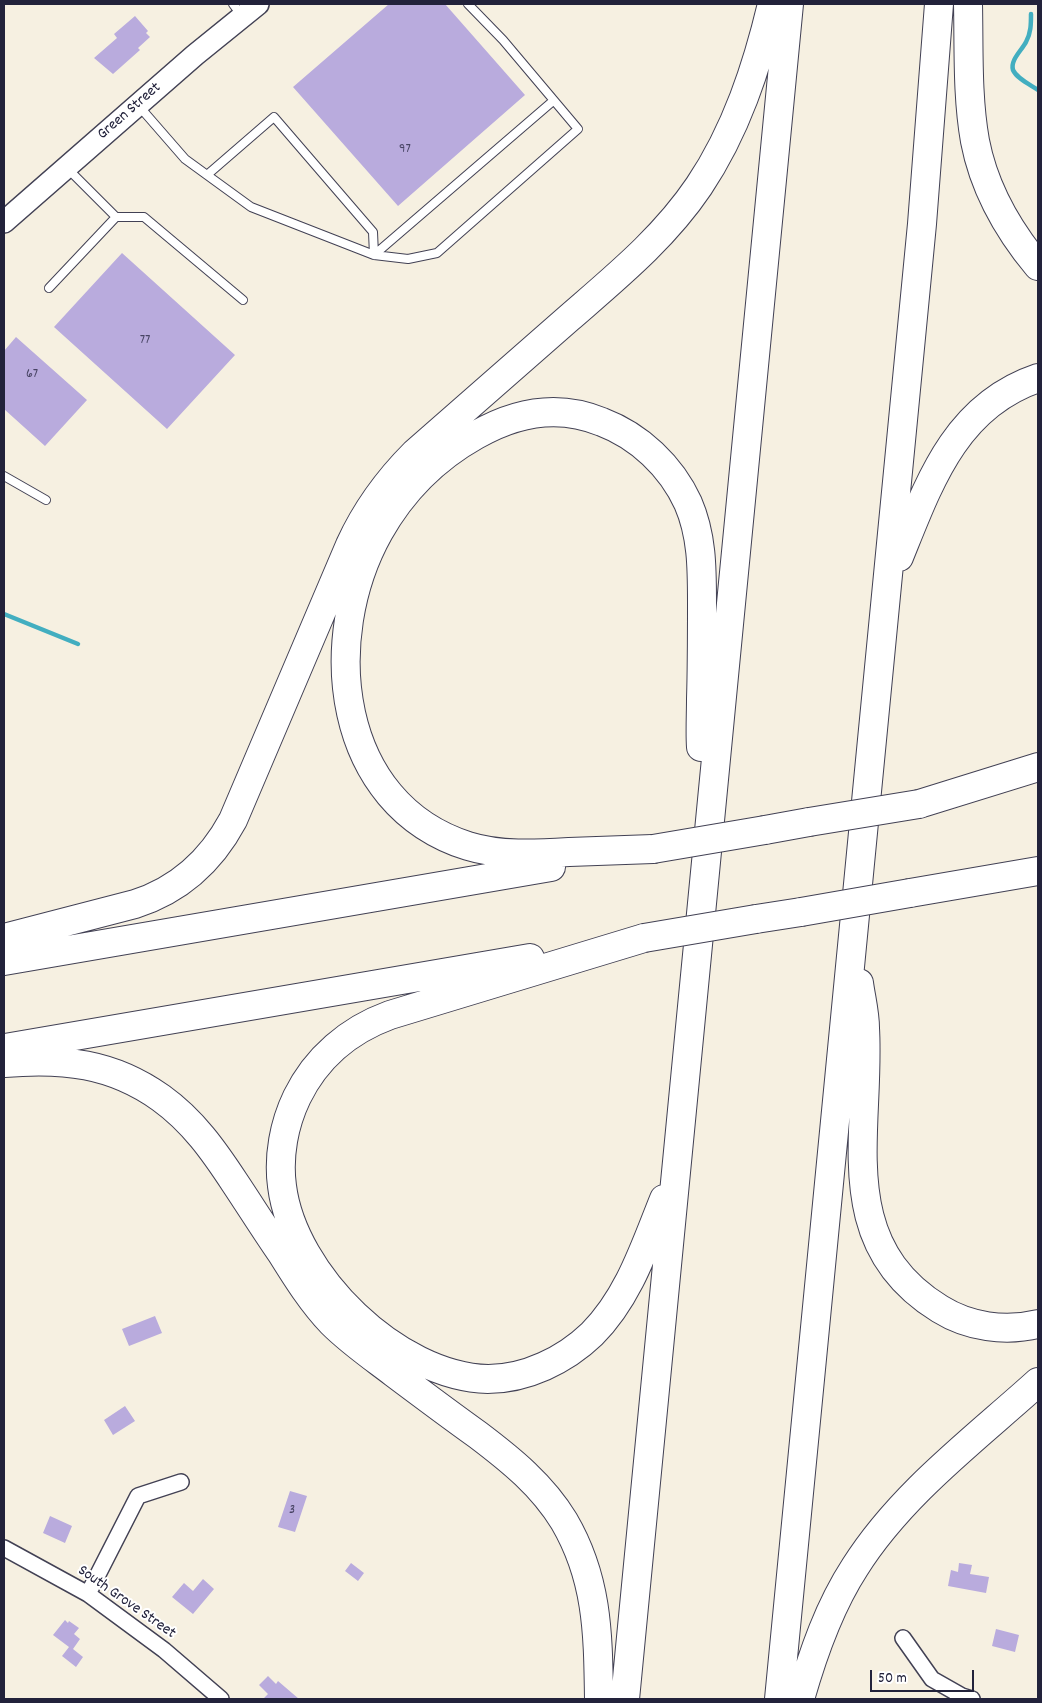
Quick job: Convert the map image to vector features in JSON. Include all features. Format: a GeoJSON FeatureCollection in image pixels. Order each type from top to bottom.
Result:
{"type":"FeatureCollection","features":[{"type":"Feature","properties":{"kind":"highway"},"geometry":{"type":"LineString","coordinates":[[4,938],[135,904],[155,897],[183,881],[211,854],[233,820],[350,545],[366,512],[389,480],[411,458],[634,262],[675,218],[707,174],[731,127],[751,78],[772,4]]}},
{"type":"Feature","properties":{"kind":"highway"},"geometry":{"type":"LineString","coordinates":[[625,1699],[789,4]]}},
{"type":"Feature","properties":{"kind":"highway"},"geometry":{"type":"LineString","coordinates":[[779,1699],[927,173],[939,4]]}},
{"type":"Feature","properties":{"kind":"highway"},"geometry":{"type":"LineString","coordinates":[[968,4],[970,100],[978,154],[987,183],[1003,216],[1014,235],[1038,266]]}},
{"type":"Feature","properties":{"kind":"highway"},"geometry":{"type":"LineString","coordinates":[[888,584],[929,484],[958,437],[973,418],[989,404],[1012,389],[1038,378]]}},
{"type":"Feature","properties":{"kind":"highway"},"geometry":{"type":"LineString","coordinates":[[653,849],[521,854],[488,850],[460,843],[426,826],[398,805],[386,792],[373,772],[360,744],[353,719],[348,689],[346,634],[355,590],[372,545],[397,503],[429,468],[469,439],[510,419],[533,413],[564,412],[589,417],[611,425],[632,437],[651,453],[673,478],[686,499],[698,532],[702,558],[701,742],[709,833]]}},
{"type":"Feature","properties":{"kind":"highway"},"geometry":{"type":"LineString","coordinates":[[919,804],[1038,767]]}},
{"type":"Feature","properties":{"kind":"highway"},"geometry":{"type":"LineString","coordinates":[[4,961],[1038,783]]}},
{"type":"Feature","properties":{"kind":"highway"},"geometry":{"type":"LineString","coordinates":[[4,1048],[1038,871]]}},
{"type":"Feature","properties":{"kind":"highway"},"geometry":{"type":"LineString","coordinates":[[910,893],[984,885],[1038,885]]}},
{"type":"Feature","properties":{"kind":"highway"},"geometry":{"type":"LineString","coordinates":[[853,935],[865,1028],[863,1182],[867,1212],[878,1241],[888,1259],[906,1282],[928,1301],[944,1311],[960,1319],[986,1326],[1016,1328],[1038,1324]]}},
{"type":"Feature","properties":{"kind":"highway"},"geometry":{"type":"LineString","coordinates":[[644,938],[390,1015],[364,1026],[332,1049],[312,1072],[301,1089],[287,1123],[282,1150],[282,1186],[290,1219],[306,1253],[332,1290],[357,1318],[388,1342],[431,1365],[473,1378],[497,1379],[523,1374],[550,1364],[576,1348],[600,1326],[620,1299],[632,1276],[676,1169]]}},
{"type":"Feature","properties":{"kind":"highway"},"geometry":{"type":"LineString","coordinates":[[4,1064],[49,1061],[85,1065],[126,1078],[166,1102],[189,1122],[211,1147],[304,1289],[330,1321],[360,1347],[507,1457],[535,1482],[562,1518],[576,1544],[588,1574],[597,1627],[599,1699]]}},
{"type":"Feature","properties":{"kind":"highway"},"geometry":{"type":"LineString","coordinates":[[800,1699],[811,1663],[831,1611],[854,1568],[873,1540],[922,1485],[1038,1382]]}},
{"type":"Feature","properties":{"kind":"main road","name":"Green Street"},"geometry":{"type":"LineString","coordinates":[[4,222],[138,105],[244,8]]}},
{"type":"Feature","properties":{"kind":"street"},"geometry":{"type":"LineString","coordinates":[[88,1594],[138,1496],[181,1482]]}},
{"type":"Feature","properties":{"kind":"street","name":"South Grove Street"},"geometry":{"type":"LineString","coordinates":[[4,1548],[88,1594],[164,1650],[221,1699]]}},
{"type":"Feature","properties":{"kind":"street"},"geometry":{"type":"LineString","coordinates":[[903,1638],[932,1679],[962,1696],[972,1699]]}},
{"type":"Feature","properties":{"kind":"lane"},"geometry":{"type":"LineString","coordinates":[[138,105],[185,159],[250,207],[374,255],[408,259],[437,254],[578,129],[503,40],[468,4]]}},
{"type":"Feature","properties":{"kind":"lane"},"geometry":{"type":"LineString","coordinates":[[374,255],[553,101]]}},
{"type":"Feature","properties":{"kind":"lane"},"geometry":{"type":"LineString","coordinates":[[207,175],[274,117],[373,232],[374,255]]}},
{"type":"Feature","properties":{"kind":"lane"},"geometry":{"type":"LineString","coordinates":[[66,167],[116,217],[144,217],[244,300]]}},
{"type":"Feature","properties":{"kind":"lane"},"geometry":{"type":"LineString","coordinates":[[48,288],[116,217]]}},
{"type":"Feature","properties":{"kind":"lane"},"geometry":{"type":"LineString","coordinates":[[4,476],[46,500]]}},
{"type":"Feature","properties":{"kind":"building"},"geometry":{"type":"Polygon","coordinates":[[[389,4],[445,4],[525,95],[398,206],[293,87],[389,4]]]}},
{"type":"Feature","properties":{"kind":"building"},"geometry":{"type":"Polygon","coordinates":[[[135,16],[148,31],[146,33],[150,37],[138,48],[140,50],[113,74],[94,58],[117,38],[114,34],[135,16]]]}},
{"type":"Feature","properties":{"kind":"building"},"geometry":{"type":"Polygon","coordinates":[[[122,253],[235,355],[167,429],[54,327],[122,253]]]}},
{"type":"Feature","properties":{"kind":"building"},"geometry":{"type":"Polygon","coordinates":[[[16,337],[87,400],[45,446],[4,409],[4,351],[16,337]]]}},
{"type":"Feature","properties":{"kind":"building"},"geometry":{"type":"Polygon","coordinates":[[[155,1316],[162,1333],[129,1346],[122,1329],[155,1316]]]}},
{"type":"Feature","properties":{"kind":"building"},"geometry":{"type":"Polygon","coordinates":[[[125,1406],[135,1421],[113,1435],[104,1420],[125,1406]]]}},
{"type":"Feature","properties":{"kind":"building"},"geometry":{"type":"Polygon","coordinates":[[[290,1491],[307,1496],[295,1532],[278,1527],[290,1491]]]}},
{"type":"Feature","properties":{"kind":"building"},"geometry":{"type":"Polygon","coordinates":[[[50,1516],[72,1526],[65,1543],[43,1533],[50,1516]]]}},
{"type":"Feature","properties":{"kind":"building"},"geometry":{"type":"Polygon","coordinates":[[[351,1563],[364,1573],[358,1581],[345,1571],[351,1563]]]}},
{"type":"Feature","properties":{"kind":"building"},"geometry":{"type":"Polygon","coordinates":[[[959,1563],[972,1565],[970,1574],[989,1577],[986,1593],[948,1586],[951,1570],[958,1572],[959,1563]]]}},
{"type":"Feature","properties":{"kind":"building"},"geometry":{"type":"Polygon","coordinates":[[[203,1579],[214,1589],[193,1614],[172,1597],[184,1583],[193,1591],[203,1579]]]}},
{"type":"Feature","properties":{"kind":"building"},"geometry":{"type":"Polygon","coordinates":[[[65,1620],[79,1628],[74,1634],[80,1639],[73,1649],[83,1657],[76,1667],[62,1656],[69,1647],[53,1635],[65,1620]]]}},
{"type":"Feature","properties":{"kind":"building"},"geometry":{"type":"Polygon","coordinates":[[[996,1629],[1019,1635],[1015,1652],[992,1646],[996,1629]]]}},
{"type":"Feature","properties":{"kind":"building"},"geometry":{"type":"Polygon","coordinates":[[[268,1676],[276,1684],[278,1681],[299,1699],[263,1699],[268,1694],[259,1685],[268,1676]]]}},
{"type":"Feature","properties":{"kind":"waterway"},"geometry":{"type":"LineString","coordinates":[[1031,14],[1029,35],[1013,63],[1013,70],[1024,82],[1038,90]]}},
{"type":"Feature","properties":{"kind":"waterway"},"geometry":{"type":"LineString","coordinates":[[4,614],[78,644]]}}]}
